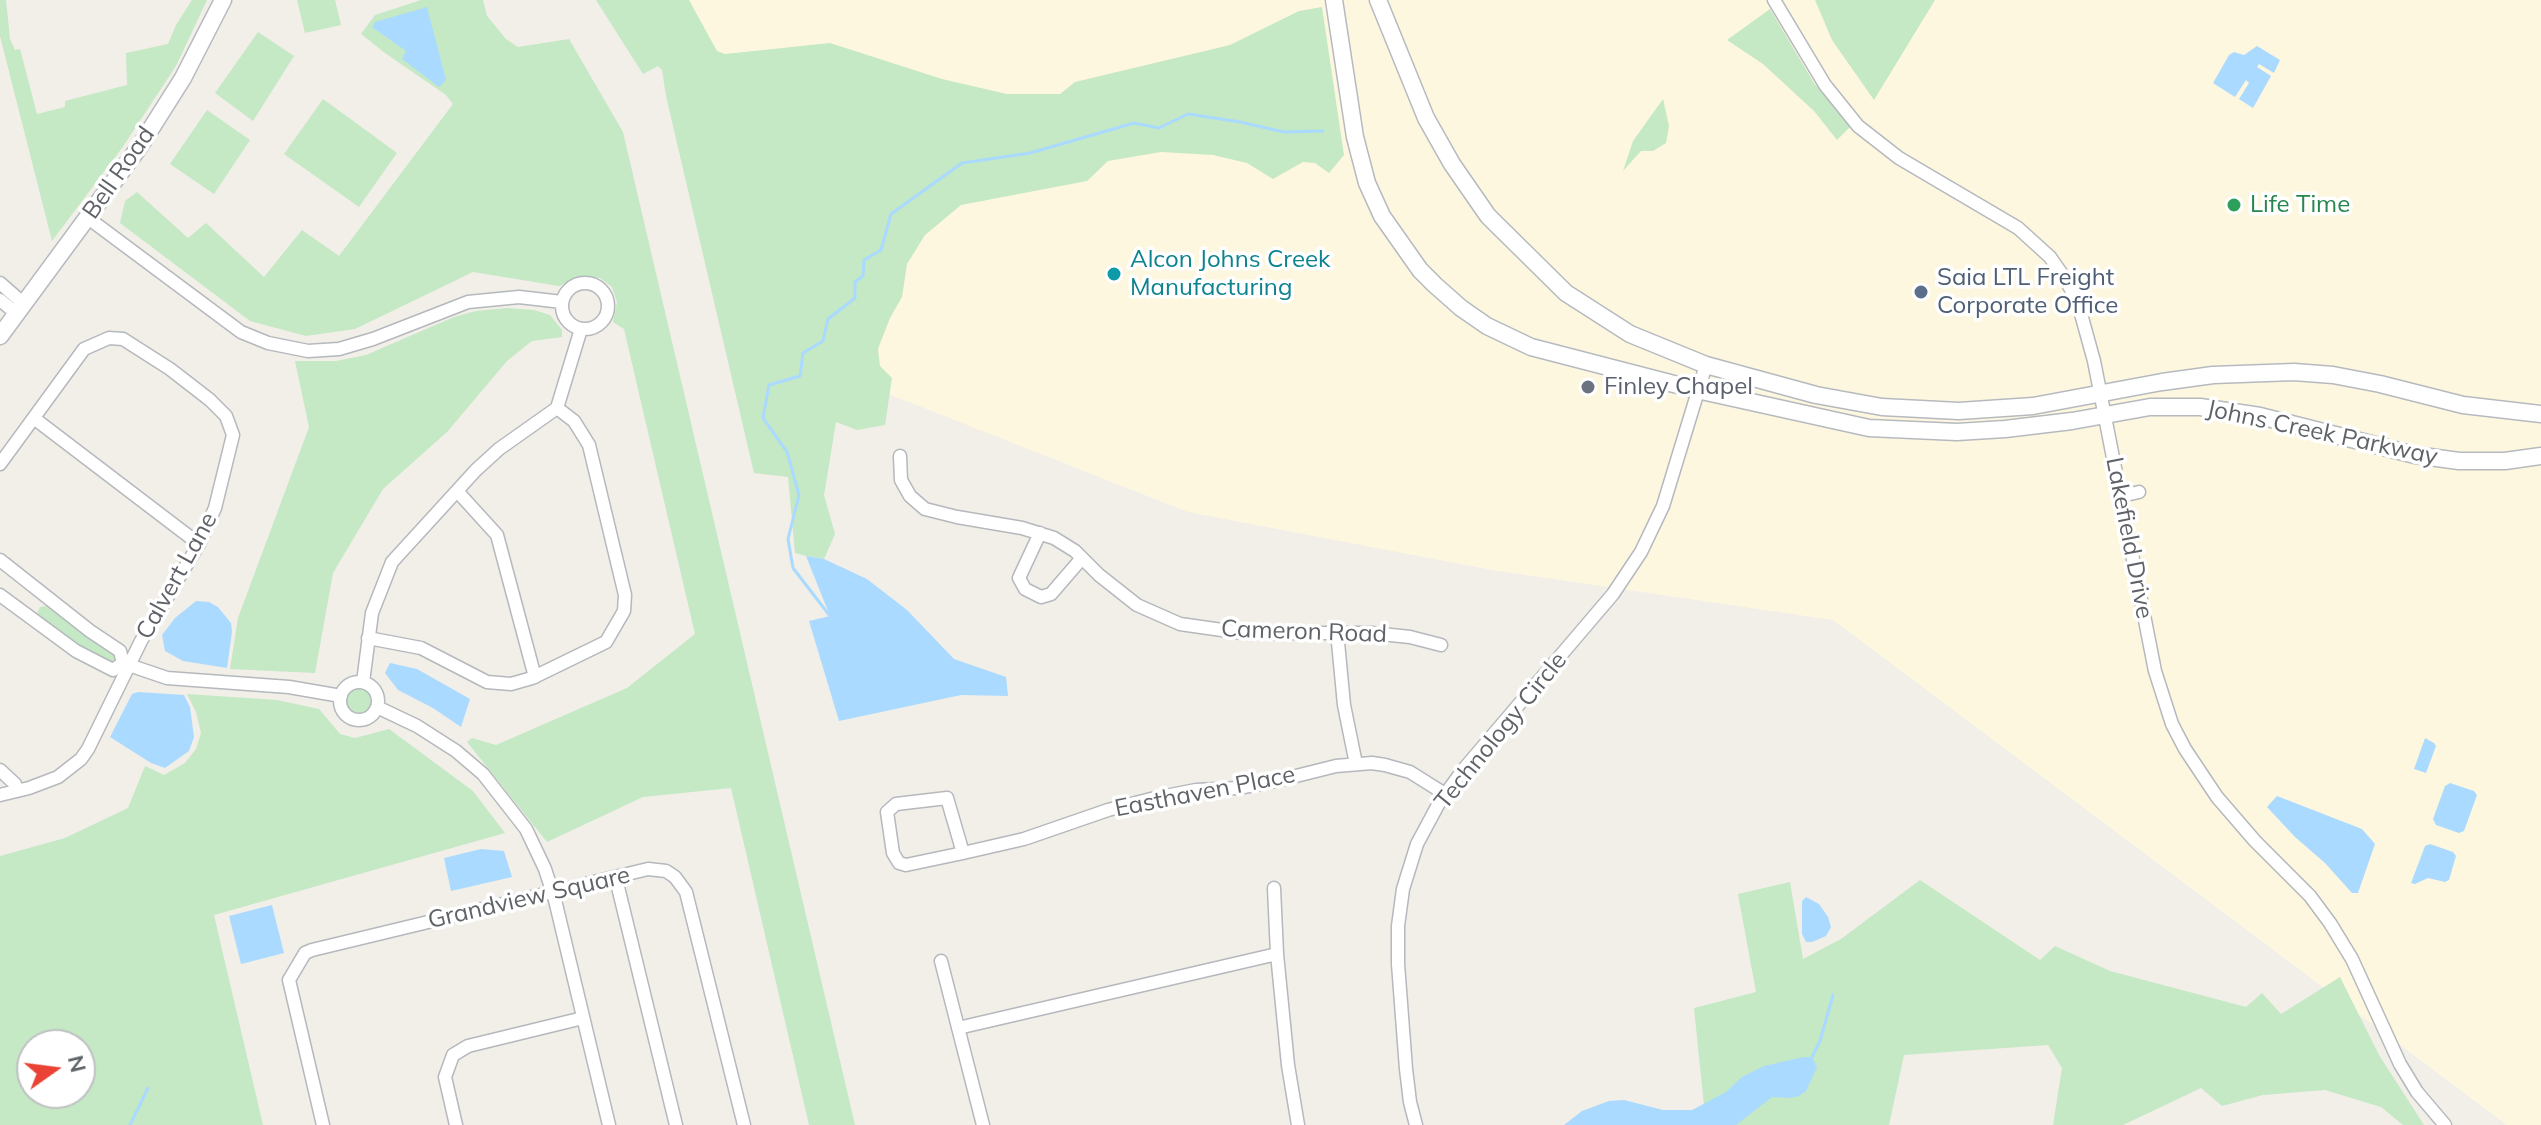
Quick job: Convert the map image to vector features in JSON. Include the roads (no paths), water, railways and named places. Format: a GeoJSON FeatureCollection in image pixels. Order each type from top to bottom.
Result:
{"type":"FeatureCollection","features":[{"type":"Feature","properties":{"kind":"street","name":"Bell Road"},"geometry":{"type":"LineString","coordinates":[[0,336],[140,146],[183,78],[223,0]]}},
{"type":"Feature","properties":{"kind":"street","name":"Johns Creek Parkway"},"geometry":{"type":"LineString","coordinates":[[1334,0],[1355,137],[1367,183],[1382,216],[1420,270],[1461,308],[1487,326],[1531,347],[1697,390],[1869,428],[1969,431],[2030,427],[2150,407],[2200,407],[2260,416],[2415,455],[2459,461],[2505,461],[2541,456]]}},
{"type":"Feature","properties":{"kind":"street","name":"Johns Creek Parkway"},"geometry":{"type":"LineString","coordinates":[[1378,0],[1426,118],[1452,164],[1488,216],[1566,293],[1630,334],[1706,365],[1816,395],[1882,407],[1959,411],[2033,406],[2213,375],[2294,372],[2333,375],[2380,384],[2463,405],[2541,414]]}},
{"type":"Feature","properties":{"kind":"street","name":"Lakefield Drive"},"geometry":{"type":"LineString","coordinates":[[1774,0],[1825,85],[1858,126],[1899,158],[2018,228],[2050,257],[2078,303],[2102,394],[2155,671],[2172,724],[2200,774],[2235,820],[2310,896],[2330,923],[2352,959],[2400,1064],[2417,1092],[2445,1125]]}},
{"type":"Feature","properties":{"kind":"street"},"geometry":{"type":"LineString","coordinates":[[88,218],[241,332],[268,343],[308,351],[339,349],[373,339],[468,302],[519,297],[562,302]]}},
{"type":"Feature","properties":{"kind":"street"},"geometry":{"type":"LineString","coordinates":[[0,283],[20,309]]}},
{"type":"Feature","properties":{"kind":"street"},"geometry":{"type":"LineString","coordinates":[[583,283],[595,285],[605,294],[608,307],[604,319],[594,327],[581,329],[567,321],[562,302],[568,290],[583,283]]}},
{"type":"Feature","properties":{"kind":"street"},"geometry":{"type":"LineString","coordinates":[[0,300],[20,309]]}},
{"type":"Feature","properties":{"kind":"street"},"geometry":{"type":"LineString","coordinates":[[363,682],[372,613],[392,562],[499,449],[557,408],[581,329]]}},
{"type":"Feature","properties":{"kind":"street","name":"Calvert Lane"},"geometry":{"type":"LineString","coordinates":[[0,464],[84,349],[109,338],[123,339],[170,369],[210,400],[226,416],[233,435],[215,508],[199,544],[126,665],[88,749],[81,759],[58,777],[0,795]]}},
{"type":"Feature","properties":{"kind":"street","name":"Technology Circle"},"geometry":{"type":"LineString","coordinates":[[1416,1125],[1406,1069],[1398,926],[1403,889],[1417,844],[1445,794],[1463,770],[1628,573],[1663,506],[1706,365]]}},
{"type":"Feature","properties":{"kind":"street"},"geometry":{"type":"LineString","coordinates":[[368,638],[421,648],[487,682],[511,684],[535,677],[606,642],[624,611],[625,595],[589,445],[574,421],[557,408]]}},
{"type":"Feature","properties":{"kind":"street"},"geometry":{"type":"LineString","coordinates":[[35,419],[199,544]]}},
{"type":"Feature","properties":{"kind":"street","name":"Cameron Road"},"geometry":{"type":"LineString","coordinates":[[900,456],[901,480],[910,496],[925,509],[1054,538],[1137,605],[1180,624],[1243,633],[1337,632],[1410,637],[1441,645]]}},
{"type":"Feature","properties":{"kind":"street"},"geometry":{"type":"LineString","coordinates":[[457,491],[497,535],[535,677]]}},
{"type":"Feature","properties":{"kind":"street"},"geometry":{"type":"LineString","coordinates":[[2121,496],[2139,492]]}},
{"type":"Feature","properties":{"kind":"street"},"geometry":{"type":"LineString","coordinates":[[1040,533],[1019,578],[1025,589],[1041,597],[1051,594],[1082,558]]}},
{"type":"Feature","properties":{"kind":"street"},"geometry":{"type":"LineString","coordinates":[[0,560],[120,651],[126,665]]}},
{"type":"Feature","properties":{"kind":"street"},"geometry":{"type":"LineString","coordinates":[[28,616],[43,594]]}},
{"type":"Feature","properties":{"kind":"street"},"geometry":{"type":"LineString","coordinates":[[0,595],[76,651],[113,670],[126,665],[167,678],[289,687],[341,696]]}},
{"type":"Feature","properties":{"kind":"street"},"geometry":{"type":"LineString","coordinates":[[1337,632],[1344,705],[1356,764]]}},
{"type":"Feature","properties":{"kind":"street"},"geometry":{"type":"LineString","coordinates":[[363,682],[377,694],[377,707],[369,717],[357,720],[345,714],[340,702],[347,686],[363,682]]}},
{"type":"Feature","properties":{"kind":"street"},"geometry":{"type":"LineString","coordinates":[[377,707],[417,726],[456,751],[483,774],[526,829],[552,892],[609,1125]]}},
{"type":"Feature","properties":{"kind":"street","name":"Easthaven Place"},"geometry":{"type":"LineString","coordinates":[[963,853],[947,798],[896,804],[887,812],[893,853],[899,863],[906,865],[963,853],[1024,839],[1108,810],[1155,798],[1196,790],[1238,788],[1336,766],[1372,763],[1410,772],[1445,794]]}},
{"type":"Feature","properties":{"kind":"street"},"geometry":{"type":"LineString","coordinates":[[0,770],[15,784],[17,791]]}},
{"type":"Feature","properties":{"kind":"street","name":"Grandview Square"},"geometry":{"type":"LineString","coordinates":[[323,1125],[289,980],[305,953],[648,869],[666,871],[686,892],[744,1125]]}},
{"type":"Feature","properties":{"kind":"street"},"geometry":{"type":"LineString","coordinates":[[617,883],[676,1125]]}},
{"type":"Feature","properties":{"kind":"street"},"geometry":{"type":"LineString","coordinates":[[1274,888],[1288,1065],[1298,1125]]}},
{"type":"Feature","properties":{"kind":"street"},"geometry":{"type":"LineString","coordinates":[[958,1028],[1277,954]]}},
{"type":"Feature","properties":{"kind":"street"},"geometry":{"type":"LineString","coordinates":[[941,961],[983,1125]]}},
{"type":"Feature","properties":{"kind":"street"},"geometry":{"type":"LineString","coordinates":[[456,1125],[445,1077],[453,1055],[468,1046],[583,1018]]}},
{"type":"Feature","properties":{"kind":"water"},"geometry":{"type":"Polygon","coordinates":[[[427,7],[446,80],[439,87],[402,59],[406,51],[372,27],[375,22],[427,7]]]}},
{"type":"Feature","properties":{"kind":"water"},"geometry":{"type":"Polygon","coordinates":[[[2257,46],[2280,60],[2274,73],[2259,64],[2257,67],[2271,76],[2253,108],[2239,99],[2249,83],[2246,80],[2235,97],[2213,83],[2229,55],[2234,52],[2244,55],[2257,46]]]}},
{"type":"Feature","properties":{"kind":"water"},"geometry":{"type":"Polygon","coordinates":[[[806,556],[824,559],[867,579],[907,610],[954,659],[1006,677],[1008,696],[961,695],[839,721],[809,621],[830,616],[806,556]]]}},
{"type":"Feature","properties":{"kind":"water"},"geometry":{"type":"Polygon","coordinates":[[[196,601],[209,602],[218,607],[231,623],[227,668],[183,661],[165,651],[162,635],[175,618],[196,601]]]}},
{"type":"Feature","properties":{"kind":"water"},"geometry":{"type":"Polygon","coordinates":[[[390,663],[417,669],[470,699],[461,727],[398,690],[385,673],[390,663]]]}},
{"type":"Feature","properties":{"kind":"water"},"geometry":{"type":"Polygon","coordinates":[[[132,694],[184,695],[190,707],[194,737],[189,751],[165,768],[151,763],[110,737],[132,694]]]}},
{"type":"Feature","properties":{"kind":"water"},"geometry":{"type":"Polygon","coordinates":[[[2425,738],[2436,746],[2426,773],[2414,769],[2425,738]]]}},
{"type":"Feature","properties":{"kind":"water"},"geometry":{"type":"Polygon","coordinates":[[[2450,783],[2474,791],[2477,795],[2464,831],[2459,833],[2436,825],[2433,819],[2445,786],[2450,783]]]}},
{"type":"Feature","properties":{"kind":"water"},"geometry":{"type":"Polygon","coordinates":[[[2277,796],[2362,829],[2375,844],[2358,893],[2352,893],[2267,807],[2277,796]]]}},
{"type":"Feature","properties":{"kind":"water"},"geometry":{"type":"Polygon","coordinates":[[[2430,844],[2456,856],[2449,880],[2428,878],[2411,883],[2425,846],[2430,844]]]}},
{"type":"Feature","properties":{"kind":"water"},"geometry":{"type":"Polygon","coordinates":[[[481,849],[504,851],[512,877],[451,891],[444,858],[481,849]]]}},
{"type":"Feature","properties":{"kind":"water"},"geometry":{"type":"Polygon","coordinates":[[[1806,897],[1819,904],[1831,927],[1826,936],[1812,942],[1806,942],[1802,934],[1802,901],[1806,897]]]}},
{"type":"Feature","properties":{"kind":"water"},"geometry":{"type":"Polygon","coordinates":[[[272,905],[284,953],[241,964],[229,916],[272,905]]]}},
{"type":"Feature","properties":{"kind":"water"},"geometry":{"type":"Polygon","coordinates":[[[1812,1057],[1817,1067],[1806,1091],[1790,1098],[1772,1097],[1736,1125],[1564,1125],[1582,1111],[1609,1101],[1624,1100],[1663,1110],[1692,1110],[1764,1066],[1812,1057]]]}},
{"type":"Feature","properties":{"kind":"waterway"},"geometry":{"type":"LineString","coordinates":[[830,616],[793,568],[788,539],[799,495],[787,452],[763,418],[769,385],[800,376],[803,353],[823,341],[828,319],[855,298],[855,282],[863,276],[864,260],[881,250],[891,214],[962,163],[1030,153],[1134,123],[1159,128],[1188,114],[1284,132],[1323,131]]}},
{"type":"Feature","properties":{"kind":"waterway"},"geometry":{"type":"LineString","coordinates":[[1811,1059],[1820,1041],[1833,995]]}},
{"type":"Feature","properties":{"kind":"waterway"},"geometry":{"type":"LineString","coordinates":[[130,1125],[148,1088]]}},
{"type":"Feature","properties":{"kind":"place","name":"Life Time"},"geometry":{"type":"Point","coordinates":[2234,205]}},
{"type":"Feature","properties":{"kind":"place","name":"Alcon Johns Creek Manufacturing"},"geometry":{"type":"Point","coordinates":[1114,274]}},
{"type":"Feature","properties":{"kind":"place","name":"Saia LTL Freight Corporate Office"},"geometry":{"type":"Point","coordinates":[1921,292]}},
{"type":"Feature","properties":{"kind":"place","name":"Finley Chapel"},"geometry":{"type":"Point","coordinates":[1588,387]}}]}
